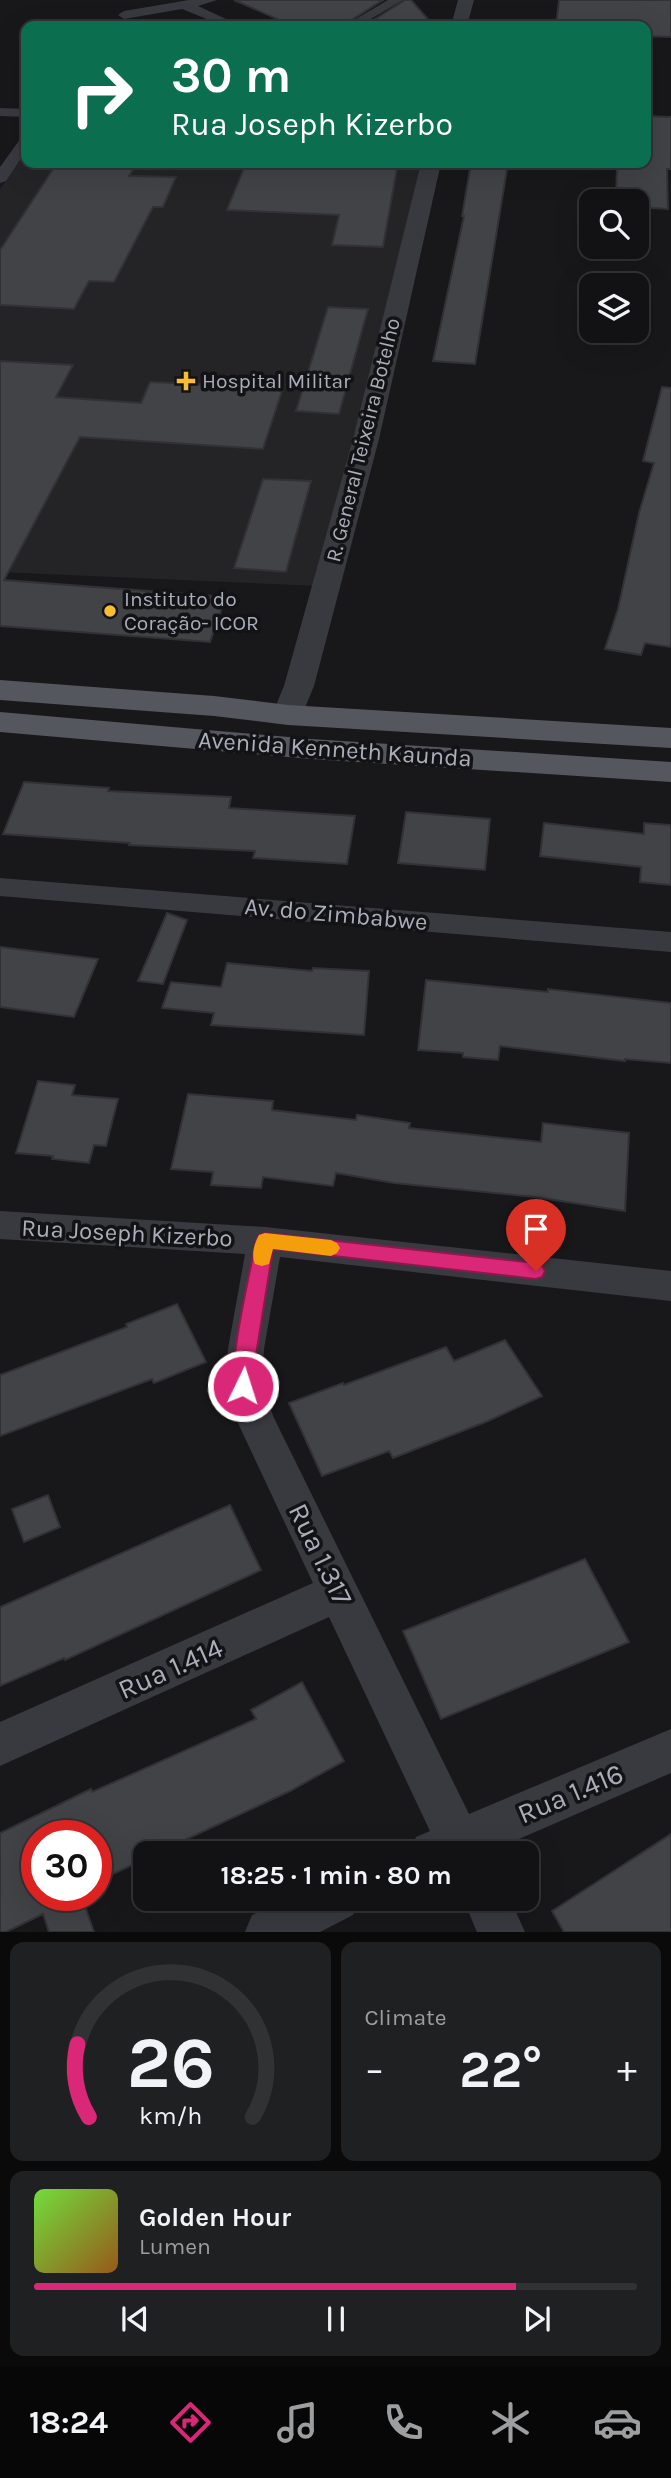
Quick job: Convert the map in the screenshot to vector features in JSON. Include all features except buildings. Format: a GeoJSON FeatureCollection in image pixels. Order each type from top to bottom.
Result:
{"type":"FeatureCollection","features":[{"type":"Feature","properties":{"kind":"main road","name":"Avenida Kenneth Kaunda"},"geometry":{"type":"LineString","coordinates":[[0,690],[288,715],[671,738]]}},
{"type":"Feature","properties":{"kind":"main road","name":"Avenida Kenneth Kaunda"},"geometry":{"type":"LineString","coordinates":[[0,722],[312,749],[671,772]]}},
{"type":"Feature","properties":{"kind":"street"},"geometry":{"type":"LineString","coordinates":[[134,0],[120,18],[211,0]]}},
{"type":"Feature","properties":{"kind":"street"},"geometry":{"type":"LineString","coordinates":[[355,21],[376,4],[397,0]]}},
{"type":"Feature","properties":{"kind":"street"},"geometry":{"type":"LineString","coordinates":[[460,21],[466,0]]}},
{"type":"Feature","properties":{"kind":"street"},"geometry":{"type":"LineString","coordinates":[[184,5],[220,21]]}},
{"type":"Feature","properties":{"kind":"street"},"geometry":{"type":"LineString","coordinates":[[0,112],[21,113]]}},
{"type":"Feature","properties":{"kind":"street"},"geometry":{"type":"LineString","coordinates":[[0,178],[21,148]]}},
{"type":"Feature","properties":{"kind":"street","name":"R. General Teixeira Botelho"},"geometry":{"type":"LineString","coordinates":[[288,715],[299,686],[366,439],[430,168]]}},
{"type":"Feature","properties":{"kind":"street","name":"Av. do Zimbabwe"},"geometry":{"type":"LineString","coordinates":[[0,887],[671,942]]}},
{"type":"Feature","properties":{"kind":"street","name":"Rua Joseph Kizerbo"},"geometry":{"type":"LineString","coordinates":[[0,1225],[265,1241],[671,1286]]}},
{"type":"Feature","properties":{"kind":"street","name":"Rua 1.317"},"geometry":{"type":"LineString","coordinates":[[265,1241],[246,1349],[243,1386],[256,1420],[340,1592],[448,1841]]}},
{"type":"Feature","properties":{"kind":"street","name":"Rua 1.414"},"geometry":{"type":"LineString","coordinates":[[0,1744],[340,1592]]}},
{"type":"Feature","properties":{"kind":"street","name":"Rua 1.416"},"geometry":{"type":"LineString","coordinates":[[469,1841],[671,1751]]}},
{"type":"Feature","properties":{"kind":"street"},"geometry":{"type":"LineString","coordinates":[[269,1932],[312,1911]]}},
{"type":"Feature","properties":{"kind":"street"},"geometry":{"type":"LineString","coordinates":[[491,1911],[501,1932]]}},
{"type":"Feature","properties":{"kind":"shaded area","name":"Hospital Militar"},"geometry":{"type":"Polygon","coordinates":[[[21,159],[21,168],[427,168],[318,586],[0,572],[0,189],[21,159]]]}},
{"type":"Feature","properties":{"kind":"slow traffic"},"geometry":{"type":"LineString","coordinates":[[262,1258],[265,1241],[331,1248]]}},
{"type":"Feature","properties":{"kind":"place","name":"Hospital Militar"},"geometry":{"type":"Point","coordinates":[186,381]}},
{"type":"Feature","properties":{"kind":"place","name":"Instituto do Coração- ICOR"},"geometry":{"type":"Point","coordinates":[110,611]}},
{"type":"Feature","properties":{"kind":"route"},"geometry":{"type":"LineString","coordinates":[[243,1386],[246,1349],[265,1241],[536,1271]]}}]}
